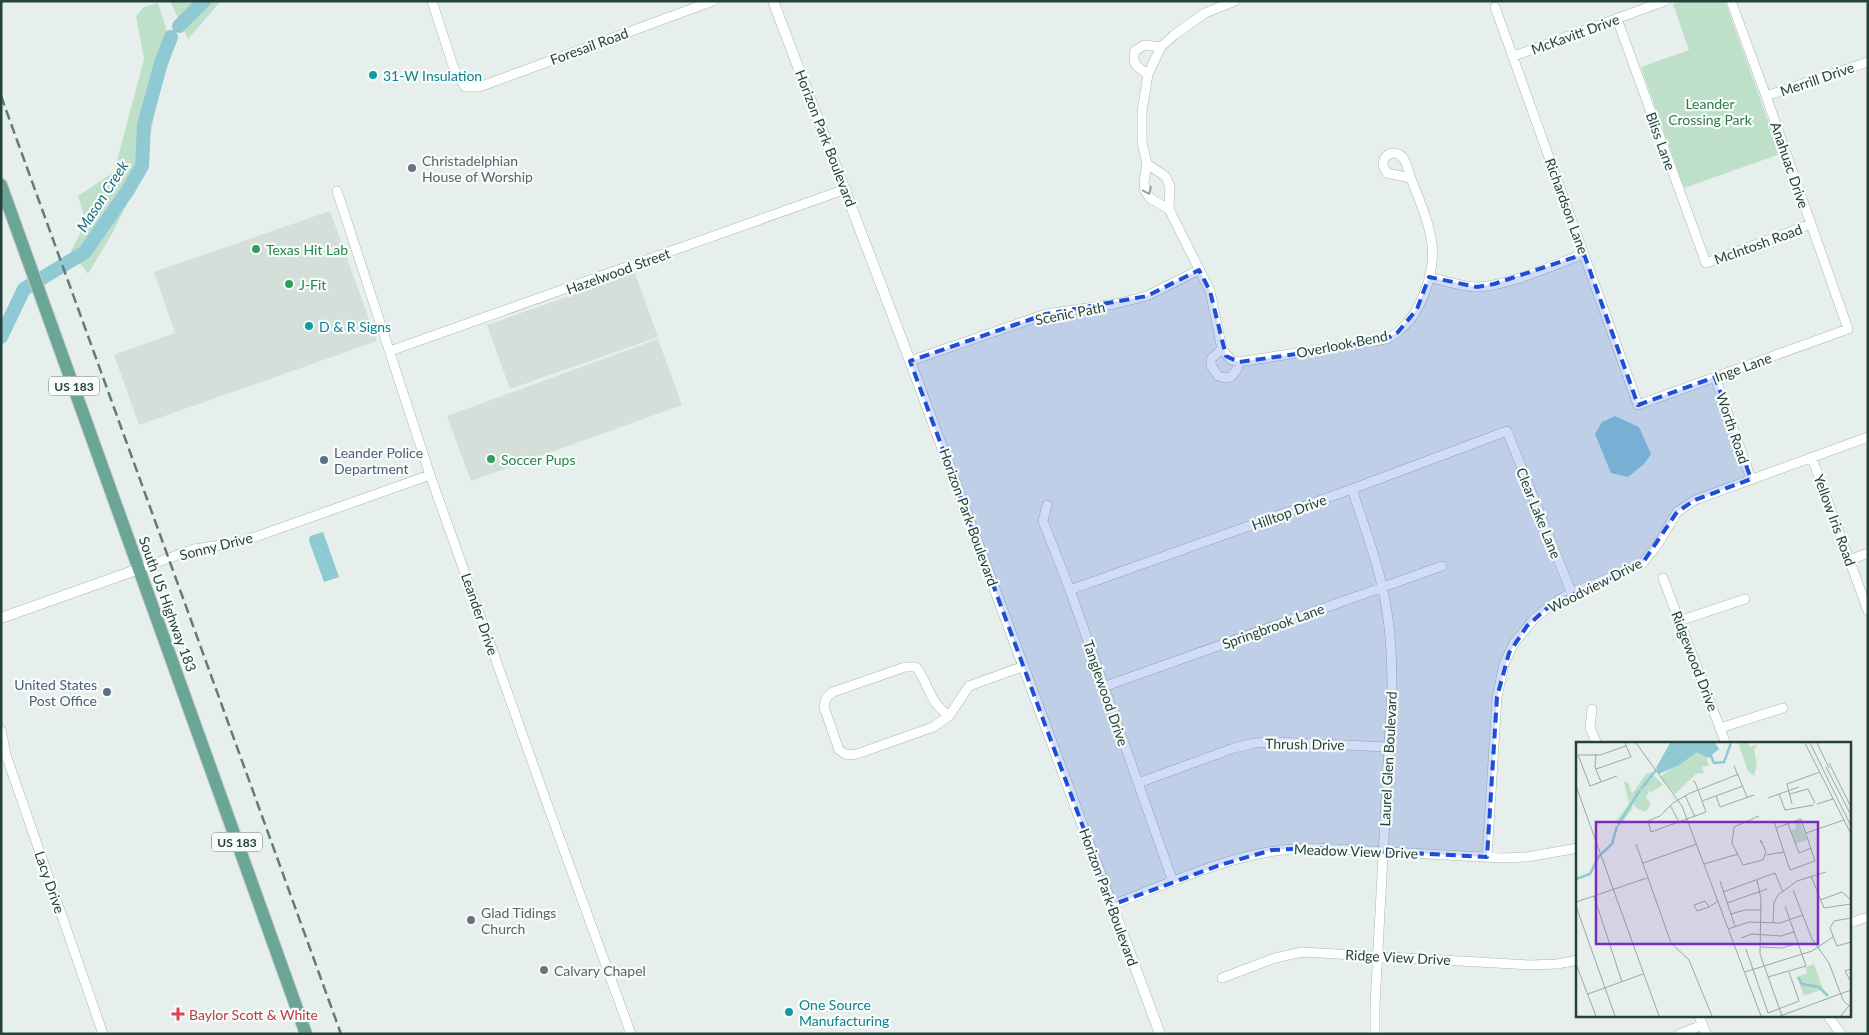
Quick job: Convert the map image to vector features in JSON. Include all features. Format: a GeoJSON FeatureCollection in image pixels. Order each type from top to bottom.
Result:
{"type":"FeatureCollection","features":[{"type":"Feature","properties":{"kind":"main road","name":"South US Highway 183"},"geometry":{"type":"LineString","coordinates":[[1,185],[306,1034]]}},
{"type":"Feature","properties":{"kind":"street","name":"Foresail Road"},"geometry":{"type":"LineString","coordinates":[[432,1],[454,69],[465,87],[479,87],[697,4],[713,1]]}},
{"type":"Feature","properties":{"kind":"street","name":"Horizon Park Boulevard"},"geometry":{"type":"LineString","coordinates":[[773,1],[846,190],[1160,1034]]}},
{"type":"Feature","properties":{"kind":"street"},"geometry":{"type":"LineString","coordinates":[[1169,209],[1151,199],[1145,191],[1144,182],[1147,164],[1142,142],[1142,112],[1148,74],[1160,47],[1205,13],[1235,1]]}},
{"type":"Feature","properties":{"kind":"street","name":"McKavitt Drive"},"geometry":{"type":"LineString","coordinates":[[1514,56],[1665,1]]}},
{"type":"Feature","properties":{"kind":"street","name":"Anahuac Drive"},"geometry":{"type":"LineString","coordinates":[[1731,1],[1848,329]]}},
{"type":"Feature","properties":{"kind":"street","name":"Richardson Lane"},"geometry":{"type":"LineString","coordinates":[[1495,7],[1638,405]]}},
{"type":"Feature","properties":{"kind":"street","name":"Bliss Lane"},"geometry":{"type":"LineString","coordinates":[[1617,19],[1706,263]]}},
{"type":"Feature","properties":{"kind":"street"},"geometry":{"type":"LineString","coordinates":[[1148,74],[1139,69],[1135,64],[1133,59],[1135,51],[1144,45],[1160,47]]}},
{"type":"Feature","properties":{"kind":"street","name":"Merrill Drive"},"geometry":{"type":"LineString","coordinates":[[1766,96],[1868,62]]}},
{"type":"Feature","properties":{"kind":"street"},"geometry":{"type":"LineString","coordinates":[[1147,164],[1165,176],[1170,186],[1169,209],[1210,292],[1222,349],[1231,360],[1239,362],[1237,369],[1231,377],[1218,376],[1210,365],[1211,359],[1222,349]]}},
{"type":"Feature","properties":{"kind":"street","name":"Overlook Bend"},"geometry":{"type":"LineString","coordinates":[[1239,362],[1386,339],[1398,332],[1408,322],[1424,294],[1429,278],[1432,245],[1427,219],[1410,178]]}},
{"type":"Feature","properties":{"kind":"street","name":"Hazelwood Street"},"geometry":{"type":"LineString","coordinates":[[390,351],[846,190]]}},
{"type":"Feature","properties":{"kind":"street","name":"Leander Drive"},"geometry":{"type":"LineString","coordinates":[[337,191],[430,475],[631,1034]]}},
{"type":"Feature","properties":{"kind":"street","name":"McIntosh Road"},"geometry":{"type":"LineString","coordinates":[[1706,263],[1811,224]]}},
{"type":"Feature","properties":{"kind":"street"},"geometry":{"type":"LineString","coordinates":[[1429,278],[1477,287],[1510,280],[1584,254]]}},
{"type":"Feature","properties":{"kind":"street","name":"Scenic Path"},"geometry":{"type":"LineString","coordinates":[[910,361],[1046,314],[1115,304],[1146,296],[1198,270]]}},
{"type":"Feature","properties":{"kind":"street","name":"Inge Lane"},"geometry":{"type":"LineString","coordinates":[[1638,405],[1848,329]]}},
{"type":"Feature","properties":{"kind":"street","name":"Worth Road"},"geometry":{"type":"LineString","coordinates":[[1715,377],[1751,479]]}},
{"type":"Feature","properties":{"kind":"street","name":"Hilltop Drive"},"geometry":{"type":"LineString","coordinates":[[1070,590],[1352,489],[1507,431]]}},
{"type":"Feature","properties":{"kind":"street","name":"Clear Lake Lane"},"geometry":{"type":"LineString","coordinates":[[1507,431],[1572,594]]}},
{"type":"Feature","properties":{"kind":"street","name":"Woodview Drive"},"geometry":{"type":"LineString","coordinates":[[1487,857],[1497,697],[1504,664],[1520,634],[1552,604],[1642,564],[1658,544],[1677,512],[1695,500],[1868,437]]}},
{"type":"Feature","properties":{"kind":"street","name":"Yellow Iris Road"},"geometry":{"type":"LineString","coordinates":[[1812,458],[1868,611]]}},
{"type":"Feature","properties":{"kind":"street","name":"Sonny Drive"},"geometry":{"type":"LineString","coordinates":[[1,618],[194,549],[235,543],[258,536],[430,475]]}},
{"type":"Feature","properties":{"kind":"street","name":"Laurel Glen Boulevard"},"geometry":{"type":"LineString","coordinates":[[1352,489],[1373,551],[1382,587],[1392,656],[1392,689],[1377,956],[1375,1034]]}},
{"type":"Feature","properties":{"kind":"street","name":"Tanglewood Drive"},"geometry":{"type":"LineString","coordinates":[[1047,505],[1043,520],[1070,590],[1174,882]]}},
{"type":"Feature","properties":{"kind":"street"},"geometry":{"type":"LineString","coordinates":[[1849,560],[1868,553]]}},
{"type":"Feature","properties":{"kind":"street","name":"Springbrook Lane"},"geometry":{"type":"LineString","coordinates":[[1103,687],[1442,566]]}},
{"type":"Feature","properties":{"kind":"street","name":"Ridgewood Drive"},"geometry":{"type":"LineString","coordinates":[[1663,578],[1725,742]]}},
{"type":"Feature","properties":{"kind":"street"},"geometry":{"type":"LineString","coordinates":[[1679,621],[1745,599]]}},
{"type":"Feature","properties":{"kind":"street"},"geometry":{"type":"LineString","coordinates":[[949,716],[939,709],[916,668],[906,667],[833,692],[826,698],[824,707],[839,750],[847,755],[857,754],[933,727],[949,716],[970,686],[1024,666]]}},
{"type":"Feature","properties":{"kind":"street"},"geometry":{"type":"LineString","coordinates":[[1720,728],[1783,708]]}},
{"type":"Feature","properties":{"kind":"street"},"geometry":{"type":"LineString","coordinates":[[1592,709],[1590,728],[1595,742]]}},
{"type":"Feature","properties":{"kind":"street","name":"Lacy Drive"},"geometry":{"type":"LineString","coordinates":[[1,730],[8,761],[103,1034]]}},
{"type":"Feature","properties":{"kind":"street","name":"Thrush Drive"},"geometry":{"type":"LineString","coordinates":[[1138,783],[1234,748],[1255,743],[1277,742],[1389,747]]}},
{"type":"Feature","properties":{"kind":"street","name":"Meadow View Drive"},"geometry":{"type":"LineString","coordinates":[[1112,905],[1244,857],[1272,850],[1302,848],[1487,857],[1527,857],[1576,848]]}},
{"type":"Feature","properties":{"kind":"street"},"geometry":{"type":"LineString","coordinates":[[1852,922],[1864,918]]}},
{"type":"Feature","properties":{"kind":"street","name":"Ridge View Drive"},"geometry":{"type":"LineString","coordinates":[[1222,978],[1275,958],[1293,953],[1311,952],[1530,965],[1557,964],[1576,960]]}},
{"type":"Feature","properties":{"kind":"street"},"geometry":{"type":"LineString","coordinates":[[1829,1018],[1841,1034]]}},
{"type":"Feature","properties":{"kind":"street"},"geometry":{"type":"LineString","coordinates":[[1679,1034],[1703,1025]]}},
{"type":"Feature","properties":{"kind":"highlighted area"},"geometry":{"type":"Polygon","coordinates":[[[1584,254],[1638,405],[1715,377],[1751,479],[1695,500],[1677,512],[1642,564],[1552,604],[1527,626],[1509,653],[1497,697],[1487,857],[1316,848],[1272,850],[1220,865],[1112,905],[910,361],[1046,314],[1147,296],[1199,270],[1210,291],[1226,356],[1239,362],[1283,356],[1386,339],[1398,332],[1417,309],[1429,277],[1477,287],[1494,284],[1584,254]]]}},
{"type":"Feature","properties":{"kind":"shaded area"},"geometry":{"type":"Polygon","coordinates":[[[330,211],[377,341],[139,425],[114,355],[175,333],[154,272],[330,211]]]}},
{"type":"Feature","properties":{"kind":"shaded area"},"geometry":{"type":"Polygon","coordinates":[[[635,273],[658,337],[510,389],[487,325],[635,273]]]}},
{"type":"Feature","properties":{"kind":"shaded area"},"geometry":{"type":"Polygon","coordinates":[[[658,339],[682,405],[471,481],[447,416],[658,339]]]}},
{"type":"Feature","properties":{"kind":"green space"},"geometry":{"type":"Polygon","coordinates":[[[170,1],[221,1],[188,39],[170,1]]]}},
{"type":"Feature","properties":{"kind":"green space","name":"Leander Crossing Park"},"geometry":{"type":"Polygon","coordinates":[[[1681,1],[1725,1],[1780,154],[1684,188],[1641,67],[1689,50],[1673,4],[1681,1]]]}},
{"type":"Feature","properties":{"kind":"green space"},"geometry":{"type":"Polygon","coordinates":[[[158,3],[172,47],[161,84],[142,173],[113,232],[88,274],[71,251],[86,222],[78,196],[114,172],[144,59],[136,16],[144,7],[158,3]]]}},
{"type":"Feature","properties":{"kind":"water"},"geometry":{"type":"Polygon","coordinates":[[[1615,416],[1639,427],[1651,454],[1644,464],[1628,477],[1611,473],[1595,434],[1602,422],[1615,416]]]}},
{"type":"Feature","properties":{"kind":"water"},"geometry":{"type":"Polygon","coordinates":[[[323,532],[339,577],[324,582],[309,541],[310,536],[323,532]]]}},
{"type":"Feature","properties":{"kind":"waterway","name":"Mason Creek"},"geometry":{"type":"LineString","coordinates":[[179,26],[204,1]]}},
{"type":"Feature","properties":{"kind":"waterway","name":"Mason Creek"},"geometry":{"type":"LineString","coordinates":[[1,337],[24,289],[85,252],[128,190],[142,166],[144,125],[161,63],[171,37]]}},
{"type":"Feature","properties":{"kind":"railway"},"geometry":{"type":"LineString","coordinates":[[1,96],[341,1034]]}},
{"type":"Feature","properties":{"kind":"place","name":"31-W Insulation"},"geometry":{"type":"Point","coordinates":[373,75]}},
{"type":"Feature","properties":{"kind":"place","name":"Christadelphian House of Worship"},"geometry":{"type":"Point","coordinates":[412,168]}},
{"type":"Feature","properties":{"kind":"place","name":"Texas Hit Lab"},"geometry":{"type":"Point","coordinates":[256,249]}},
{"type":"Feature","properties":{"kind":"place","name":"J-Fit"},"geometry":{"type":"Point","coordinates":[289,284]}},
{"type":"Feature","properties":{"kind":"place","name":"D & R Signs"},"geometry":{"type":"Point","coordinates":[309,326]}},
{"type":"Feature","properties":{"kind":"place","name":"Soccer Pups"},"geometry":{"type":"Point","coordinates":[491,459]}},
{"type":"Feature","properties":{"kind":"place","name":"Leander Police Department"},"geometry":{"type":"Point","coordinates":[324,460]}},
{"type":"Feature","properties":{"kind":"place","name":"United States Post Office"},"geometry":{"type":"Point","coordinates":[107,692]}},
{"type":"Feature","properties":{"kind":"place","name":"Glad Tidings Church"},"geometry":{"type":"Point","coordinates":[471,920]}},
{"type":"Feature","properties":{"kind":"place","name":"Calvary Chapel"},"geometry":{"type":"Point","coordinates":[544,970]}},
{"type":"Feature","properties":{"kind":"place","name":"One Source Manufacturing"},"geometry":{"type":"Point","coordinates":[789,1012]}},
{"type":"Feature","properties":{"kind":"place","name":"Baylor Scott & White"},"geometry":{"type":"Point","coordinates":[178,1014]}}]}
